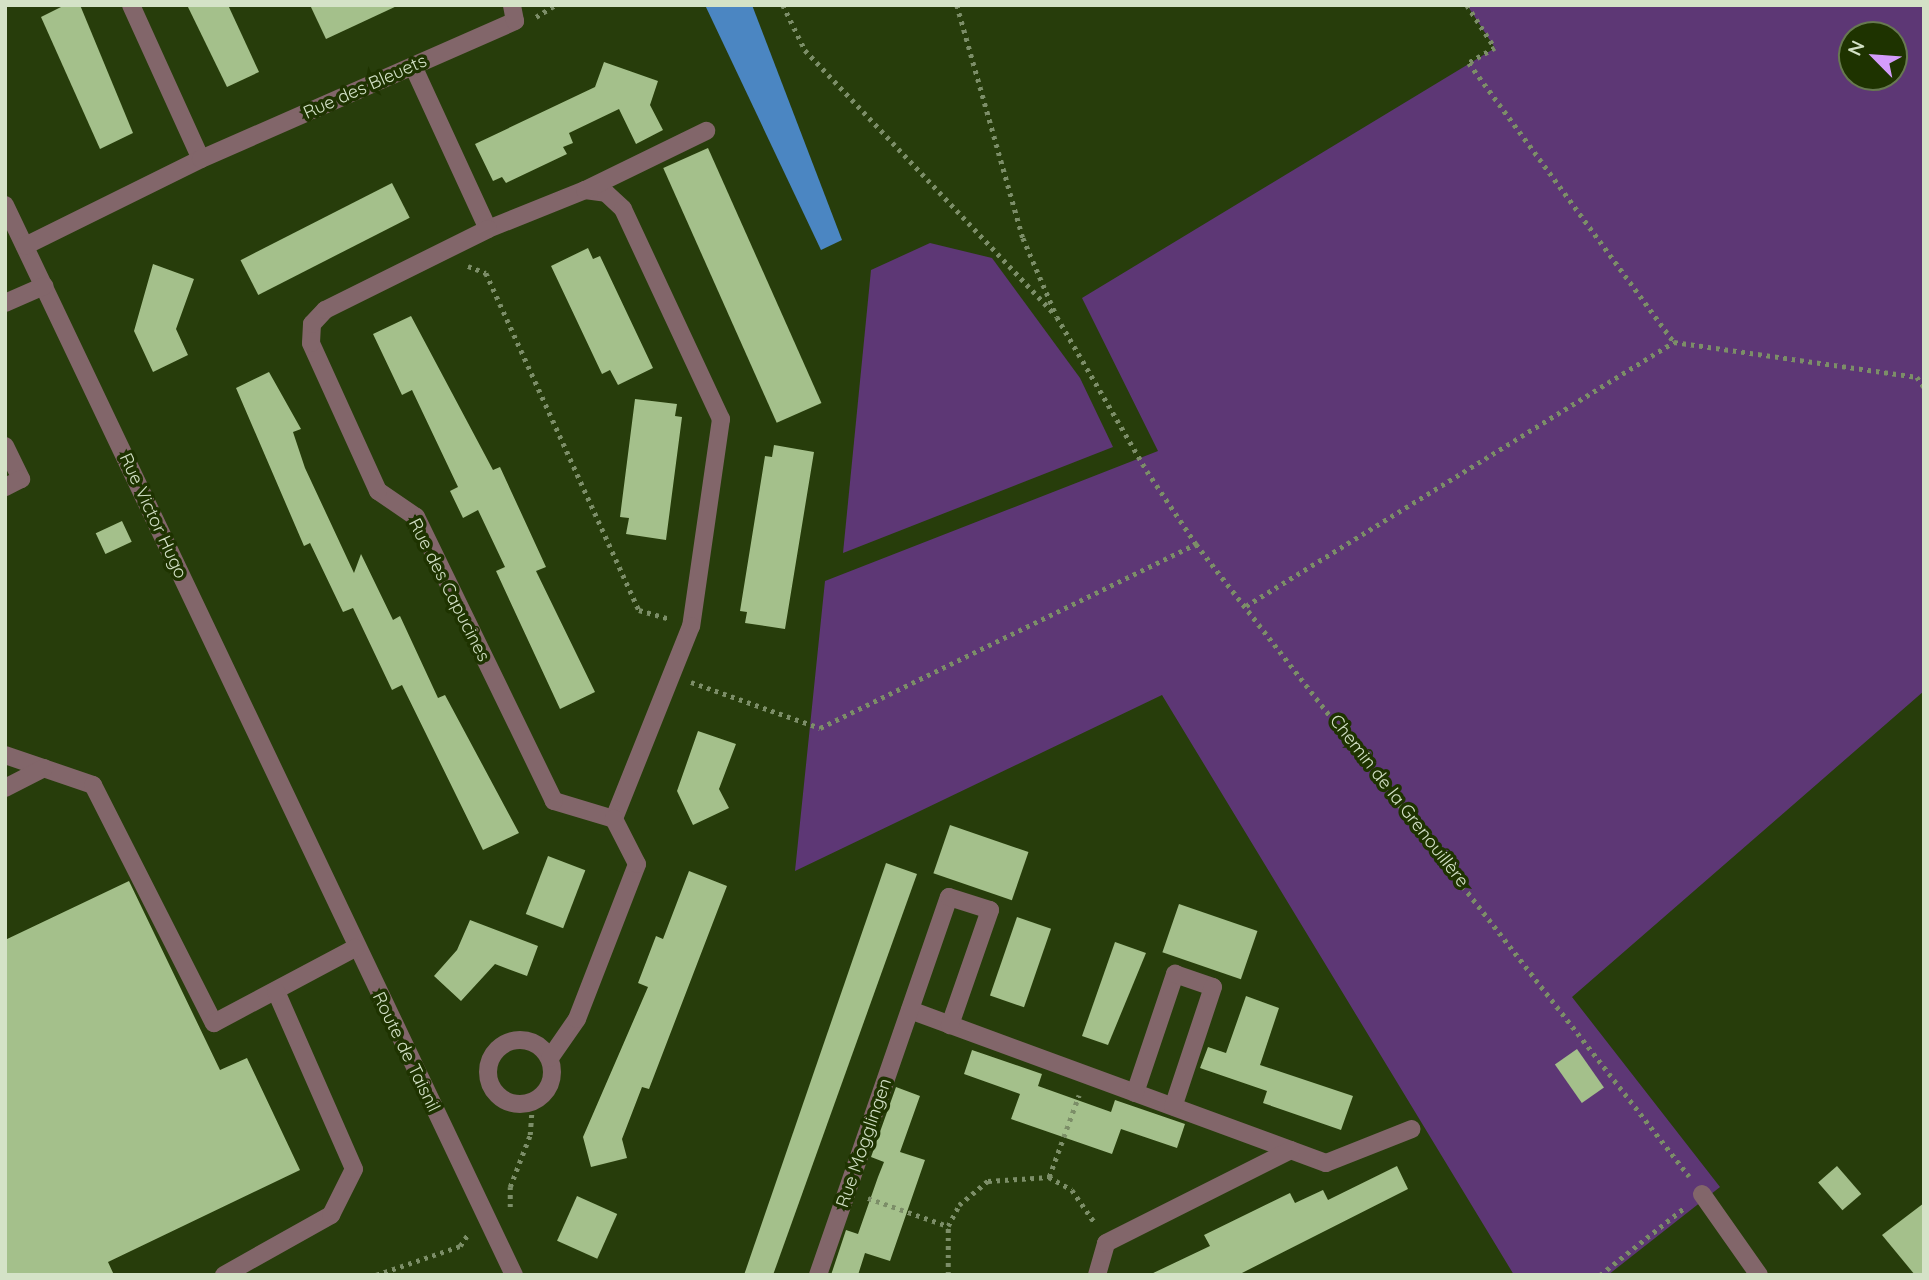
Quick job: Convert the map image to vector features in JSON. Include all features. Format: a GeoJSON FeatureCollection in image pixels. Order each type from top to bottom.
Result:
{"type":"FeatureCollection","features":[{"type":"Feature","properties":{"kind":"street"},"geometry":{"type":"LineString","coordinates":[[131,5],[201,159]]}},
{"type":"Feature","properties":{"kind":"street","name":"Rue des Bleuets"},"geometry":{"type":"LineString","coordinates":[[25,246],[201,159],[515,21],[512,5]]}},
{"type":"Feature","properties":{"kind":"street"},"geometry":{"type":"LineString","coordinates":[[413,66],[488,229]]}},
{"type":"Feature","properties":{"kind":"street","name":"Rue des Capucines"},"geometry":{"type":"LineString","coordinates":[[614,819],[554,801],[415,517],[378,491],[311,343],[312,324],[325,310],[488,229],[586,190],[706,131]]}},
{"type":"Feature","properties":{"kind":"street"},"geometry":{"type":"LineString","coordinates":[[550,1058],[577,1019],[637,864],[614,819],[691,626],[721,419],[623,209],[606,194],[586,190]]}},
{"type":"Feature","properties":{"kind":"street","name":"Rue Victor Hugo"},"geometry":{"type":"LineString","coordinates":[[5,205],[300,827]]}},
{"type":"Feature","properties":{"kind":"street"},"geometry":{"type":"LineString","coordinates":[[5,303],[44,286]]}},
{"type":"Feature","properties":{"kind":"street"},"geometry":{"type":"LineString","coordinates":[[5,446],[21,479],[5,487]]}},
{"type":"Feature","properties":{"kind":"street"},"geometry":{"type":"LineString","coordinates":[[5,755],[93,785],[215,1023],[355,948]]}},
{"type":"Feature","properties":{"kind":"street"},"geometry":{"type":"LineString","coordinates":[[5,789],[44,768]]}},
{"type":"Feature","properties":{"kind":"street","name":"Route de Taisnil"},"geometry":{"type":"LineString","coordinates":[[300,827],[355,948],[514,1275]]}},
{"type":"Feature","properties":{"kind":"street","name":"Rue Mogglingen"},"geometry":{"type":"LineString","coordinates":[[818,1275],[949,897],[990,910],[950,1026]]}},
{"type":"Feature","properties":{"kind":"street"},"geometry":{"type":"LineString","coordinates":[[1135,1093],[1175,974],[1213,987],[1173,1107]]}},
{"type":"Feature","properties":{"kind":"street"},"geometry":{"type":"LineString","coordinates":[[224,1275],[331,1215],[354,1169],[276,991]]}},
{"type":"Feature","properties":{"kind":"street"},"geometry":{"type":"LineString","coordinates":[[909,1010],[1326,1163],[1412,1129]]}},
{"type":"Feature","properties":{"kind":"street"},"geometry":{"type":"LineString","coordinates":[[513,1040],[535,1043],[550,1058],[552,1079],[532,1103],[501,1099],[489,1082],[490,1060],[513,1040]]}},
{"type":"Feature","properties":{"kind":"street"},"geometry":{"type":"LineString","coordinates":[[1097,1275],[1106,1243],[1292,1150]]}},
{"type":"Feature","properties":{"kind":"street"},"geometry":{"type":"LineString","coordinates":[[1702,1194],[1759,1275]]}},
{"type":"Feature","properties":{"kind":"path"},"geometry":{"type":"LineString","coordinates":[[783,5],[805,50],[1057,317]]}},
{"type":"Feature","properties":{"kind":"path"},"geometry":{"type":"LineString","coordinates":[[957,5],[1023,238],[1057,317]]}},
{"type":"Feature","properties":{"kind":"path"},"geometry":{"type":"LineString","coordinates":[[1467,5],[1495,48],[1469,63],[1674,342]]}},
{"type":"Feature","properties":{"kind":"path"},"geometry":{"type":"LineString","coordinates":[[452,247],[461,263],[486,273],[639,610],[691,626]]}},
{"type":"Feature","properties":{"kind":"path","name":"Chemin de la Grenouillère"},"geometry":{"type":"LineString","coordinates":[[1057,317],[1196,544],[1702,1194]]}},
{"type":"Feature","properties":{"kind":"path"},"geometry":{"type":"LineString","coordinates":[[1246,606],[1674,342],[1917,377],[1924,387]]}},
{"type":"Feature","properties":{"kind":"path"},"geometry":{"type":"LineString","coordinates":[[671,675],[820,728],[1196,544]]}},
{"type":"Feature","properties":{"kind":"path"},"geometry":{"type":"LineString","coordinates":[[1049,1177],[1086,1075]]}},
{"type":"Feature","properties":{"kind":"path"},"geometry":{"type":"LineString","coordinates":[[376,1275],[460,1246],[487,1221],[510,1208],[532,1103]]}},
{"type":"Feature","properties":{"kind":"path"},"geometry":{"type":"LineString","coordinates":[[948,1275],[948,1226],[958,1205],[988,1181],[1049,1177],[1084,1202],[1106,1243]]}},
{"type":"Feature","properties":{"kind":"path"},"geometry":{"type":"LineString","coordinates":[[847,1191],[948,1226]]}},
{"type":"Feature","properties":{"kind":"path"},"geometry":{"type":"LineString","coordinates":[[1600,1275],[1702,1194]]}},
{"type":"Feature","properties":{"kind":"shaded area"},"geometry":{"type":"Polygon","coordinates":[[[1467,5],[1924,5],[1924,691],[1572,997],[1720,1187],[1608,1275],[1514,1275],[1162,695],[795,871],[825,581],[1158,451],[1082,298],[1495,48],[1467,5]]]}},
{"type":"Feature","properties":{"kind":"shaded area"},"geometry":{"type":"Polygon","coordinates":[[[930,243],[992,258],[1080,378],[1113,447],[843,553],[871,270],[930,243]]]}},
{"type":"Feature","properties":{"kind":"water"},"geometry":{"type":"Polygon","coordinates":[[[705,5],[752,5],[842,240],[821,250],[705,5]]]}},
{"type":"Feature","properties":{"kind":"building"},"geometry":{"type":"Polygon","coordinates":[[[65,5],[80,5],[133,133],[100,149],[41,17],[65,5]]]}},
{"type":"Feature","properties":{"kind":"building"},"geometry":{"type":"Polygon","coordinates":[[[187,5],[228,5],[259,72],[227,87],[187,5]]]}},
{"type":"Feature","properties":{"kind":"building"},"geometry":{"type":"Polygon","coordinates":[[[310,5],[399,5],[326,39],[310,5]]]}},
{"type":"Feature","properties":{"kind":"building"},"geometry":{"type":"Polygon","coordinates":[[[604,62],[658,81],[650,105],[663,130],[636,144],[619,109],[569,133],[573,143],[563,147],[567,154],[506,183],[502,177],[493,181],[475,144],[595,87],[604,62]]]}},
{"type":"Feature","properties":{"kind":"building"},"geometry":{"type":"Polygon","coordinates":[[[708,148],[821,403],[777,423],[663,168],[708,148]]]}},
{"type":"Feature","properties":{"kind":"building"},"geometry":{"type":"Polygon","coordinates":[[[392,183],[410,218],[258,295],[241,260],[392,183]]]}},
{"type":"Feature","properties":{"kind":"building"},"geometry":{"type":"Polygon","coordinates":[[[588,248],[593,259],[600,256],[653,368],[618,385],[610,370],[602,374],[551,266],[588,248]]]}},
{"type":"Feature","properties":{"kind":"building"},"geometry":{"type":"Polygon","coordinates":[[[153,264],[194,279],[176,329],[188,355],[153,372],[134,331],[153,264]]]}},
{"type":"Feature","properties":{"kind":"building"},"geometry":{"type":"Polygon","coordinates":[[[411,316],[493,470],[500,467],[546,567],[536,571],[595,692],[560,709],[496,571],[505,567],[478,510],[463,518],[450,491],[458,487],[412,390],[402,395],[373,334],[411,316]]]}},
{"type":"Feature","properties":{"kind":"building"},"geometry":{"type":"Polygon","coordinates":[[[269,372],[301,429],[293,432],[305,468],[354,573],[361,554],[393,620],[400,616],[438,698],[445,695],[519,833],[483,850],[402,685],[392,690],[353,608],[343,612],[310,543],[304,546],[236,388],[269,372]]]}},
{"type":"Feature","properties":{"kind":"building"},"geometry":{"type":"Polygon","coordinates":[[[635,399],[677,404],[675,416],[682,417],[666,540],[626,534],[629,518],[620,517],[635,399]]]}},
{"type":"Feature","properties":{"kind":"building"},"geometry":{"type":"Polygon","coordinates":[[[774,445],[814,452],[785,629],[745,623],[747,612],[740,611],[765,456],[772,457],[774,445]]]}},
{"type":"Feature","properties":{"kind":"building"},"geometry":{"type":"Polygon","coordinates":[[[122,521],[132,542],[105,554],[96,533],[122,521]]]}},
{"type":"Feature","properties":{"kind":"building"},"geometry":{"type":"Polygon","coordinates":[[[698,731],[736,744],[719,789],[729,808],[693,825],[677,791],[698,731]]]}},
{"type":"Feature","properties":{"kind":"building"},"geometry":{"type":"Polygon","coordinates":[[[950,825],[1028,852],[1012,900],[933,873],[950,825]]]}},
{"type":"Feature","properties":{"kind":"building"},"geometry":{"type":"Polygon","coordinates":[[[548,856],[585,870],[563,928],[526,914],[548,856]]]}},
{"type":"Feature","properties":{"kind":"building"},"geometry":{"type":"Polygon","coordinates":[[[886,863],[917,874],[773,1275],[744,1275],[886,863]]]}},
{"type":"Feature","properties":{"kind":"building"},"geometry":{"type":"Polygon","coordinates":[[[689,871],[727,886],[649,1089],[642,1087],[622,1139],[627,1158],[591,1167],[583,1137],[648,987],[638,983],[656,936],[663,939],[689,871]]]}},
{"type":"Feature","properties":{"kind":"building"},"geometry":{"type":"Polygon","coordinates":[[[129,881],[220,1070],[247,1058],[300,1170],[108,1262],[114,1275],[5,1275],[5,940],[129,881]]]}},
{"type":"Feature","properties":{"kind":"building"},"geometry":{"type":"Polygon","coordinates":[[[1179,904],[1257,931],[1241,979],[1162,952],[1179,904]]]}},
{"type":"Feature","properties":{"kind":"building"},"geometry":{"type":"Polygon","coordinates":[[[1017,917],[1051,929],[1024,1007],[990,995],[1017,917]]]}},
{"type":"Feature","properties":{"kind":"building"},"geometry":{"type":"Polygon","coordinates":[[[470,920],[538,946],[527,976],[495,964],[461,1001],[434,976],[457,950],[470,920]]]}},
{"type":"Feature","properties":{"kind":"building"},"geometry":{"type":"Polygon","coordinates":[[[1115,942],[1146,953],[1108,1045],[1082,1036],[1115,942]]]}},
{"type":"Feature","properties":{"kind":"building"},"geometry":{"type":"Polygon","coordinates":[[[1246,996],[1279,1008],[1260,1065],[1353,1096],[1341,1130],[1263,1103],[1267,1091],[1200,1068],[1208,1047],[1226,1053],[1246,996]]]}},
{"type":"Feature","properties":{"kind":"building"},"geometry":{"type":"Polygon","coordinates":[[[1577,1049],[1604,1088],[1582,1103],[1555,1064],[1577,1049]]]}},
{"type":"Feature","properties":{"kind":"building"},"geometry":{"type":"Polygon","coordinates":[[[972,1050],[1042,1074],[1038,1086],[1111,1112],[1115,1100],[1185,1124],[1177,1148],[1121,1129],[1112,1154],[1011,1119],[1020,1094],[964,1074],[972,1050]]]}},
{"type":"Feature","properties":{"kind":"building"},"geometry":{"type":"Polygon","coordinates":[[[896,1087],[920,1096],[900,1152],[925,1160],[890,1261],[865,1253],[858,1275],[831,1275],[846,1230],[858,1234],[884,1162],[871,1157],[896,1087]]]}},
{"type":"Feature","properties":{"kind":"building"},"geometry":{"type":"Polygon","coordinates":[[[1397,1166],[1408,1189],[1238,1275],[1149,1275],[1210,1246],[1204,1235],[1290,1193],[1295,1203],[1323,1190],[1328,1200],[1397,1166]]]}},
{"type":"Feature","properties":{"kind":"building"},"geometry":{"type":"Polygon","coordinates":[[[1837,1166],[1861,1194],[1842,1210],[1818,1182],[1837,1166]]]}},
{"type":"Feature","properties":{"kind":"building"},"geometry":{"type":"Polygon","coordinates":[[[577,1196],[617,1214],[597,1259],[557,1241],[577,1196]]]}},
{"type":"Feature","properties":{"kind":"building"},"geometry":{"type":"Polygon","coordinates":[[[1924,1203],[1924,1275],[1915,1275],[1882,1235],[1924,1203]]]}}]}
